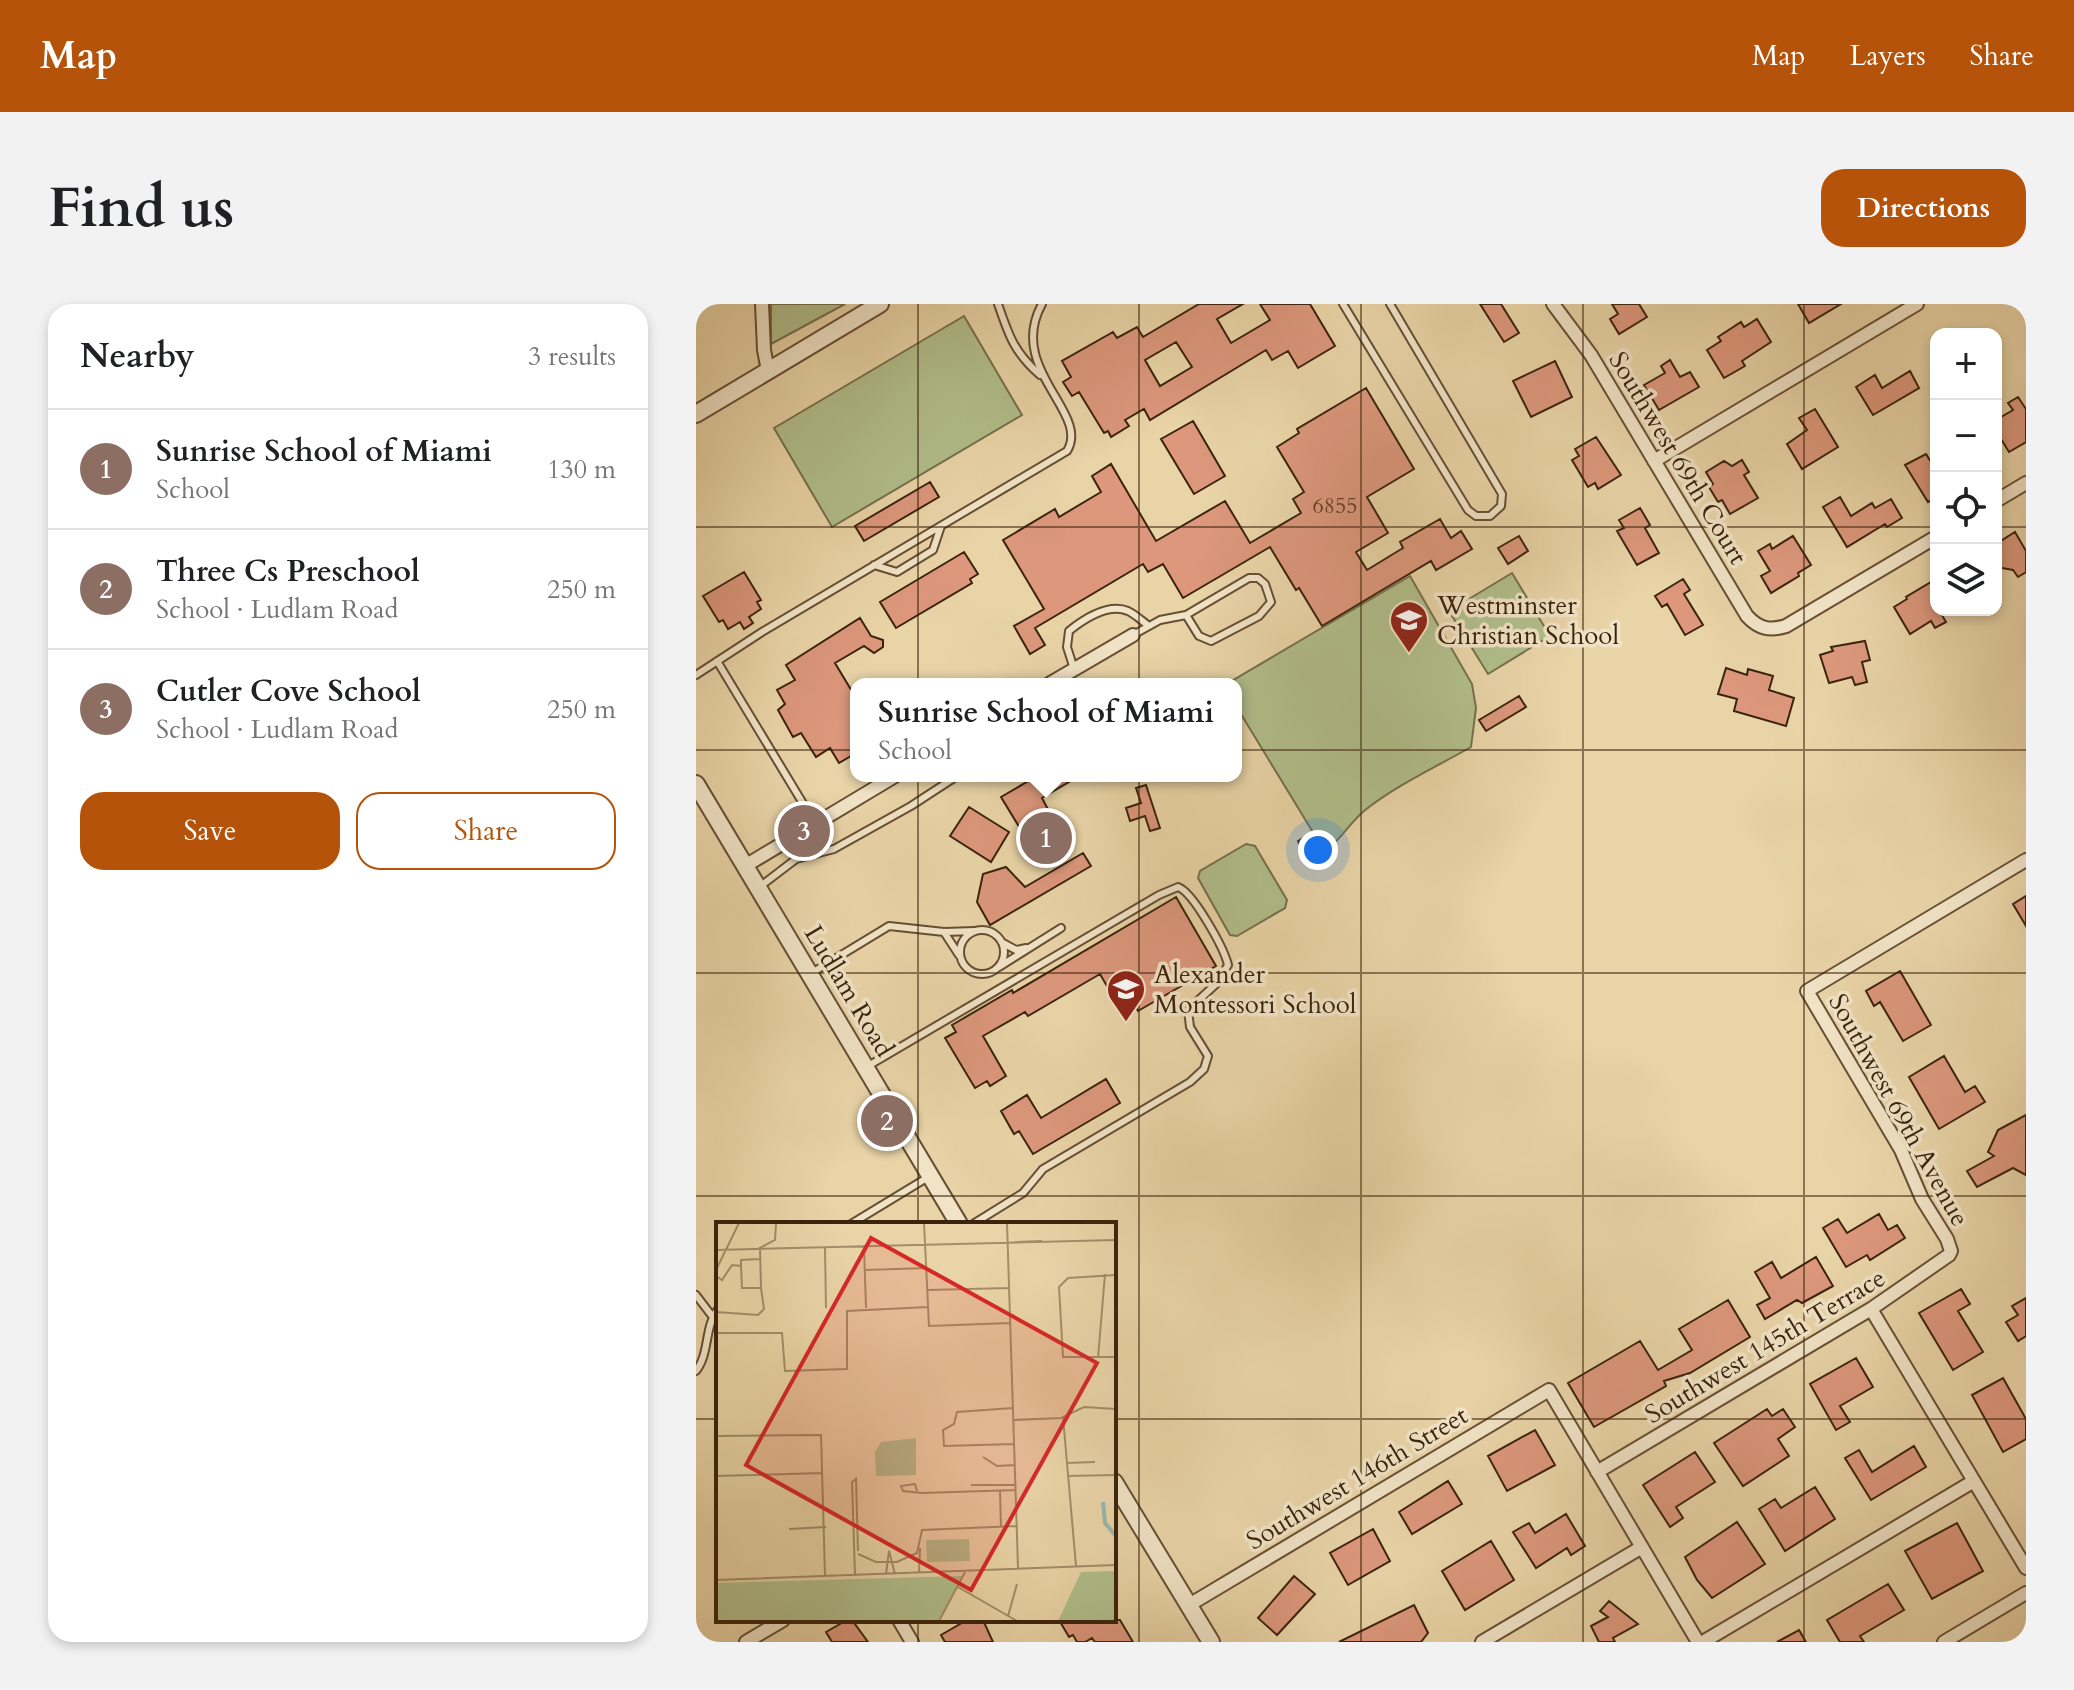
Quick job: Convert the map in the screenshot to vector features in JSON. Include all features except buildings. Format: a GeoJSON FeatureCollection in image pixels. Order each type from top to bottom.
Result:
{"type":"FeatureCollection","features":[{"type":"Feature","properties":{"kind":"street"},"geometry":{"type":"LineString","coordinates":[[762,304],[768,371]]}},
{"type":"Feature","properties":{"kind":"street"},"geometry":{"type":"LineString","coordinates":[[696,414],[880,304]]}},
{"type":"Feature","properties":{"kind":"street","name":"Southwest 69th Court"},"geometry":{"type":"LineString","coordinates":[[1553,304],[1591,355],[1747,616],[1757,625],[1768,629],[1792,623],[1930,541]]}},
{"type":"Feature","properties":{"kind":"street"},"geometry":{"type":"LineString","coordinates":[[1654,461],[1917,304]]}},
{"type":"Feature","properties":{"kind":"street"},"geometry":{"type":"LineString","coordinates":[[2002,497],[2026,483]]}},
{"type":"Feature","properties":{"kind":"street"},"geometry":{"type":"LineString","coordinates":[[1059,678],[1133,635]]}},
{"type":"Feature","properties":{"kind":"street"},"geometry":{"type":"LineString","coordinates":[[745,866],[885,782]]}},
{"type":"Feature","properties":{"kind":"street","name":"Ludlam Road"},"geometry":{"type":"LineString","coordinates":[[696,784],[958,1222]]}},
{"type":"Feature","properties":{"kind":"street","name":"Southwest 69th Avenue"},"geometry":{"type":"LineString","coordinates":[[1951,1251],[1922,1199],[1901,1150],[1807,991],[2026,860]]}},
{"type":"Feature","properties":{"kind":"street","name":"Southwest 145th Terrace"},"geometry":{"type":"LineString","coordinates":[[1597,1472],[1871,1309],[1944,1261],[1951,1251]]}},
{"type":"Feature","properties":{"kind":"street"},"geometry":{"type":"LineString","coordinates":[[1871,1309],[2026,1568]]}},
{"type":"Feature","properties":{"kind":"street","name":"Southwest 146th Street"},"geometry":{"type":"LineString","coordinates":[[1189,1605],[1549,1390],[1597,1472]]}},
{"type":"Feature","properties":{"kind":"street"},"geometry":{"type":"LineString","coordinates":[[1597,1472],[1701,1642],[1974,1481]]}},
{"type":"Feature","properties":{"kind":"street"},"geometry":{"type":"LineString","coordinates":[[1116,1485],[1211,1642]]}},
{"type":"Feature","properties":{"kind":"street"},"geometry":{"type":"LineString","coordinates":[[1482,1642],[1642,1547]]}},
{"type":"Feature","properties":{"kind":"street"},"geometry":{"type":"LineString","coordinates":[[1944,1642],[2026,1593]]}},
{"type":"Feature","properties":{"kind":"street"},"geometry":{"type":"LineString","coordinates":[[746,1642],[780,1622]]}},
{"type":"Feature","properties":{"kind":"street"},"geometry":{"type":"LineString","coordinates":[[900,1622],[912,1642]]}},
{"type":"Feature","properties":{"kind":"lane"},"geometry":{"type":"LineString","coordinates":[[998,304],[1009,338],[1021,359],[1042,376]]}},
{"type":"Feature","properties":{"kind":"lane"},"geometry":{"type":"LineString","coordinates":[[696,675],[1069,449],[1072,437],[1070,423],[1042,376],[1034,352],[1034,320],[1042,304]]}},
{"type":"Feature","properties":{"kind":"lane"},"geometry":{"type":"LineString","coordinates":[[1343,304],[1468,510],[1476,516],[1488,517],[1501,506],[1502,494],[1390,304]]}},
{"type":"Feature","properties":{"kind":"lane"},"geometry":{"type":"LineString","coordinates":[[874,565],[897,572],[933,550],[941,526]]}},
{"type":"Feature","properties":{"kind":"lane"},"geometry":{"type":"LineString","coordinates":[[1133,635],[1160,620],[1186,615],[1249,578],[1258,578],[1271,597],[1271,602],[1259,616],[1211,641],[1199,636],[1186,615]]}},
{"type":"Feature","properties":{"kind":"lane"},"geometry":{"type":"LineString","coordinates":[[1074,669],[1067,647],[1069,631],[1079,622],[1096,613],[1115,609],[1128,611],[1149,626]]}},
{"type":"Feature","properties":{"kind":"lane"},"geometry":{"type":"LineString","coordinates":[[717,661],[816,825]]}},
{"type":"Feature","properties":{"kind":"lane"},"geometry":{"type":"LineString","coordinates":[[758,888],[796,859],[834,849],[948,782]]}},
{"type":"Feature","properties":{"kind":"lane"},"geometry":{"type":"LineString","coordinates":[[866,1067],[1159,895],[1178,887],[1189,893],[1224,952],[1228,965],[1226,972],[1188,1010],[1190,1027],[1208,1056],[1204,1069],[1190,1082],[1043,1169],[1023,1193],[976,1222]]}},
{"type":"Feature","properties":{"kind":"lane"},"geometry":{"type":"LineString","coordinates":[[810,974],[889,926],[944,932],[990,932],[1016,950],[1029,948]]}},
{"type":"Feature","properties":{"kind":"lane"},"geometry":{"type":"LineString","coordinates":[[944,932],[970,971],[983,974],[1061,928]]}},
{"type":"Feature","properties":{"kind":"lane"},"geometry":{"type":"LineString","coordinates":[[961,960],[960,947],[975,931]]}},
{"type":"Feature","properties":{"kind":"lane"},"geometry":{"type":"LineString","coordinates":[[996,969],[1003,956],[1001,942]]}},
{"type":"Feature","properties":{"kind":"lane"},"geometry":{"type":"LineString","coordinates":[[854,1222],[930,1175]]}},
{"type":"Feature","properties":{"kind":"lane"},"geometry":{"type":"LineString","coordinates":[[696,1295],[712,1316]]}},
{"type":"Feature","properties":{"kind":"lane"},"geometry":{"type":"LineString","coordinates":[[696,1371],[701,1364],[712,1316],[716,1311]]}},
{"type":"Feature","properties":{"kind":"green space"},"geometry":{"type":"Polygon","coordinates":[[[771,304],[845,304],[771,344],[771,304]]]}},
{"type":"Feature","properties":{"kind":"green space"},"geometry":{"type":"Polygon","coordinates":[[[964,316],[1022,415],[832,527],[774,428],[964,316]]]}},
{"type":"Feature","properties":{"kind":"green space"},"geometry":{"type":"Polygon","coordinates":[[[1512,573],[1550,636],[1488,674],[1449,611],[1512,573]]]}},
{"type":"Feature","properties":{"kind":"green space"},"geometry":{"type":"Polygon","coordinates":[[[1410,576],[1472,684],[1476,708],[1471,747],[1376,802],[1325,852],[1242,716],[1242,678],[1237,678],[1410,576]]]}},
{"type":"Feature","properties":{"kind":"green space"},"geometry":{"type":"Polygon","coordinates":[[[1246,844],[1255,846],[1287,900],[1285,908],[1237,936],[1230,935],[1198,878],[1200,871],[1246,844]]]}},
{"type":"Feature","properties":{"kind":"place","name":"Westminster Christian School"},"geometry":{"type":"Point","coordinates":[1409,654]}},
{"type":"Feature","properties":{"kind":"place","name":"Cutler Cove School"},"geometry":{"type":"Point","coordinates":[804,831]}},
{"type":"Feature","properties":{"kind":"place","name":"Sunrise School of Miami"},"geometry":{"type":"Point","coordinates":[1046,838]}},
{"type":"Feature","properties":{"kind":"place","name":"Alexander Montessori School"},"geometry":{"type":"Point","coordinates":[1126,1023]}},
{"type":"Feature","properties":{"kind":"place","name":"Three Cs Preschool"},"geometry":{"type":"Point","coordinates":[887,1121]}}]}
